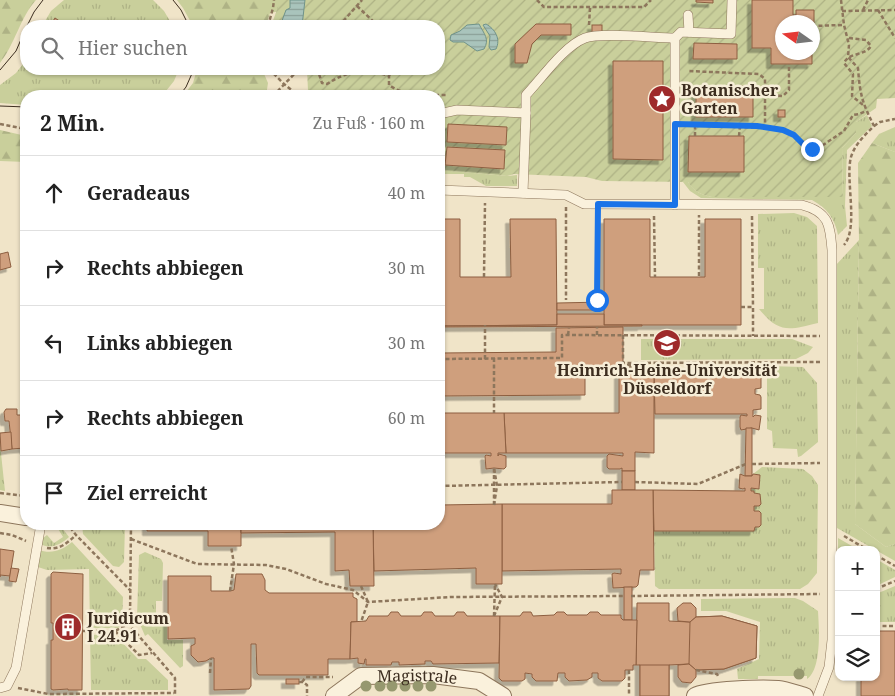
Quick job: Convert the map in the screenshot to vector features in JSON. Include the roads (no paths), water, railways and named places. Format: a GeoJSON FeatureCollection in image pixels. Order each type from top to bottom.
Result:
{"type":"FeatureCollection","features":[{"type":"Feature","properties":{"kind":"street"},"geometry":{"type":"LineString","coordinates":[[0,513],[20,516]]}},
{"type":"Feature","properties":{"kind":"street","name":"Magistrale"},"geometry":{"type":"LineString","coordinates":[[334,696],[362,676],[433,675],[479,681],[504,696]]}},
{"type":"Feature","properties":{"kind":"street"},"geometry":{"type":"LineString","coordinates":[[695,696],[700,693],[719,691],[778,689],[805,696]]}},
{"type":"Feature","properties":{"kind":"lane"},"geometry":{"type":"LineString","coordinates":[[675,205],[675,38],[681,32],[731,34],[732,0]]}},
{"type":"Feature","properties":{"kind":"lane"},"geometry":{"type":"LineString","coordinates":[[688,16],[689,32]]}},
{"type":"Feature","properties":{"kind":"lane"},"geometry":{"type":"LineString","coordinates":[[523,193],[526,95],[567,50],[585,38],[599,36],[675,38]]}},
{"type":"Feature","properties":{"kind":"lane"},"geometry":{"type":"LineString","coordinates":[[445,113],[457,110],[526,113]]}},
{"type":"Feature","properties":{"kind":"lane"},"geometry":{"type":"LineString","coordinates":[[445,190],[566,195],[584,204],[793,205],[812,208],[826,219],[830,230],[832,250],[831,653],[825,680],[818,696]]}},
{"type":"Feature","properties":{"kind":"lane"},"geometry":{"type":"LineString","coordinates":[[3,687],[16,668],[40,530]]}},
{"type":"Feature","properties":{"kind":"water"},"geometry":{"type":"Polygon","coordinates":[[[290,0],[305,0],[303,20],[282,20],[286,10],[290,8],[290,0]]]}},
{"type":"Feature","properties":{"kind":"water"},"geometry":{"type":"Polygon","coordinates":[[[479,24],[486,39],[484,49],[477,51],[464,42],[453,42],[450,40],[451,35],[467,25],[479,24]]]}},
{"type":"Feature","properties":{"kind":"water"},"geometry":{"type":"Polygon","coordinates":[[[486,24],[496,35],[498,42],[496,49],[491,50],[489,47],[490,36],[483,25],[486,24]]]}},
{"type":"Feature","properties":{"kind":"tram line"},"geometry":{"type":"LineString","coordinates":[[30,20],[43,0]]}},
{"type":"Feature","properties":{"kind":"tram line"},"geometry":{"type":"LineString","coordinates":[[173,0],[186,20]]}},
{"type":"Feature","properties":{"kind":"tram line"},"geometry":{"type":"LineString","coordinates":[[0,70],[16,51],[20,42]]}},
{"type":"Feature","properties":{"kind":"tram line"},"geometry":{"type":"LineString","coordinates":[[184,90],[191,75]]}},
{"type":"Feature","properties":{"kind":"tram line"},"geometry":{"type":"LineString","coordinates":[[0,106],[20,107]]}},
{"type":"Feature","properties":{"kind":"place","name":"Botanischer Garten"},"geometry":{"type":"Point","coordinates":[662,99]}},
{"type":"Feature","properties":{"kind":"place","name":"Heinrich-Heine-Universität Düsseldorf"},"geometry":{"type":"Point","coordinates":[667,343]}},
{"type":"Feature","properties":{"kind":"place","name":"Juridicum I 24.91"},"geometry":{"type":"Point","coordinates":[68,627]}}]}
